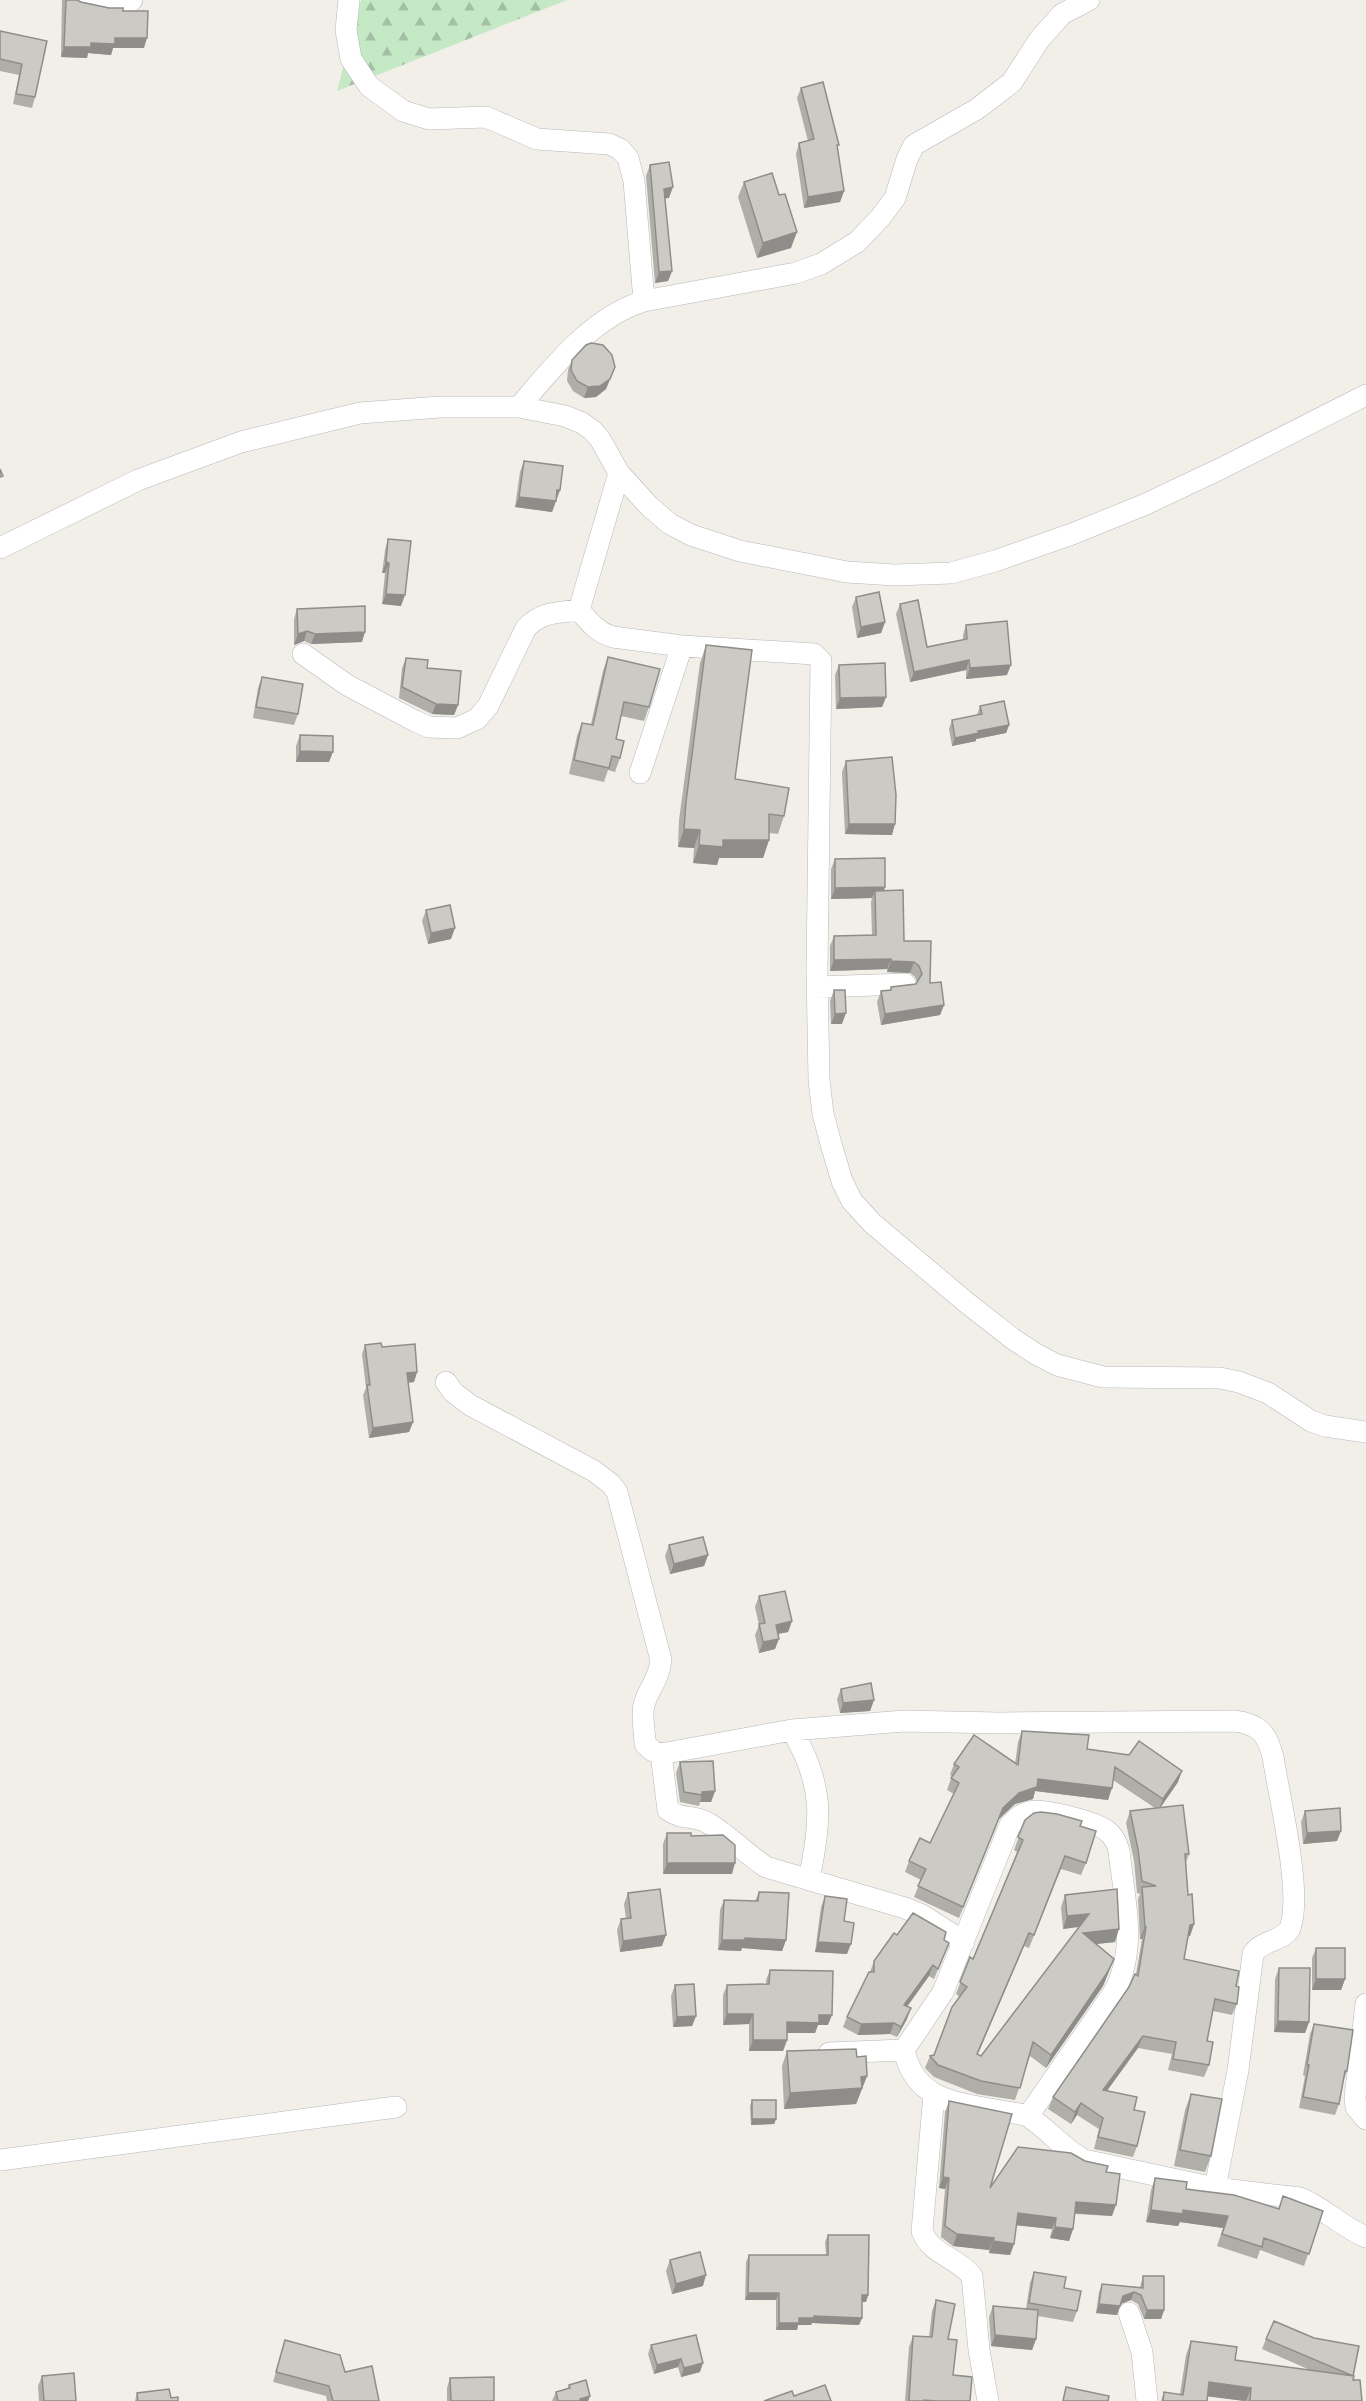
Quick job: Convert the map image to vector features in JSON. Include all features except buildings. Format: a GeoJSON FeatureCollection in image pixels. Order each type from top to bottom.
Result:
{"type":"FeatureCollection","features":[{"type":"Feature","properties":{"kind":"street"},"geometry":{"type":"LineString","coordinates":[[80,0],[117,6],[132,0]]}},
{"type":"Feature","properties":{"kind":"street"},"geometry":{"type":"LineString","coordinates":[[349,0],[346,30],[351,59],[369,86],[403,111],[429,119],[486,117],[537,139],[609,144],[621,149],[628,158],[634,181],[644,301]]}},
{"type":"Feature","properties":{"kind":"street"},"geometry":{"type":"LineString","coordinates":[[519,407],[584,337],[618,312],[644,301],[796,273],[821,264],[857,242],[895,198],[907,159],[914,146],[977,109],[1012,82],[1039,40],[1062,14],[1089,0]]}},
{"type":"Feature","properties":{"kind":"street"},"geometry":{"type":"LineString","coordinates":[[0,548],[138,480],[242,442],[360,413],[440,407],[519,407],[565,416],[582,423],[600,439],[619,473],[649,506],[670,524],[691,535],[740,551],[857,573],[896,575],[951,573],[995,561],[1072,534],[1146,504],[1366,395]]}},
{"type":"Feature","properties":{"kind":"street"},"geometry":{"type":"LineString","coordinates":[[579,610],[619,473]]}},
{"type":"Feature","properties":{"kind":"street"},"geometry":{"type":"LineString","coordinates":[[579,610],[593,627],[603,634],[682,646],[814,654],[821,661],[817,987],[819,1080],[823,1114],[846,1191],[860,1212],[962,1300],[1036,1354],[1083,1373],[1120,1378],[1220,1378],[1239,1382],[1268,1394],[1311,1421],[1325,1426],[1366,1432]]}},
{"type":"Feature","properties":{"kind":"street"},"geometry":{"type":"LineString","coordinates":[[303,654],[347,685],[415,721],[429,727],[458,728],[477,719],[488,706],[526,628],[533,620],[541,615],[579,610]]}},
{"type":"Feature","properties":{"kind":"street"},"geometry":{"type":"LineString","coordinates":[[640,773],[682,646]]}},
{"type":"Feature","properties":{"kind":"street"},"geometry":{"type":"LineString","coordinates":[[817,987],[905,984]]}},
{"type":"Feature","properties":{"kind":"street"},"geometry":{"type":"LineString","coordinates":[[446,1382],[453,1392],[470,1405],[594,1471],[611,1484],[617,1492],[661,1660],[660,1673],[644,1706],[645,1744],[653,1751],[661,1754],[792,1730],[904,1721],[999,1723],[1234,1721],[1250,1723],[1261,1730],[1270,1746],[1290,1858],[1294,1906],[1290,1928],[1286,1933],[1263,1944],[1253,1954],[1238,2070],[1215,2188]]}},
{"type":"Feature","properties":{"kind":"street"},"geometry":{"type":"LineString","coordinates":[[792,1730],[812,1771],[819,1806],[818,1826],[808,1880]]}},
{"type":"Feature","properties":{"kind":"street"},"geometry":{"type":"LineString","coordinates":[[661,1754],[668,1810],[675,1816],[707,1822],[766,1867],[905,1908],[922,1915],[964,1942]]}},
{"type":"Feature","properties":{"kind":"street"},"geometry":{"type":"LineString","coordinates":[[904,2050],[943,1992],[1007,1831],[1019,1816],[1040,1810],[1097,1825],[1107,1830],[1114,1838],[1119,1851],[1129,1943],[1127,1960],[1122,1977],[1028,2116]]}},
{"type":"Feature","properties":{"kind":"street"},"geometry":{"type":"LineString","coordinates":[[1366,2004],[1355,2097],[1356,2107],[1366,2119]]}},
{"type":"Feature","properties":{"kind":"street"},"geometry":{"type":"LineString","coordinates":[[904,2050],[912,2074],[934,2094],[946,2100],[1028,2116],[1069,2152],[1084,2160],[1215,2188],[1300,2198],[1312,2203],[1352,2231],[1366,2237]]}},
{"type":"Feature","properties":{"kind":"street"},"geometry":{"type":"LineString","coordinates":[[822,2053],[904,2050]]}},
{"type":"Feature","properties":{"kind":"street"},"geometry":{"type":"LineString","coordinates":[[934,2094],[922,2231],[926,2241],[935,2250],[957,2262],[972,2276],[979,2350],[988,2401]]}},
{"type":"Feature","properties":{"kind":"street"},"geometry":{"type":"LineString","coordinates":[[0,2160],[396,2107]]}},
{"type":"Feature","properties":{"kind":"street"},"geometry":{"type":"LineString","coordinates":[[1129,2313],[1142,2352],[1147,2401]]}},
{"type":"Feature","properties":{"kind":"green space"},"geometry":{"type":"Polygon","coordinates":[[[361,0],[567,0],[337,91],[361,0]]]}}]}
